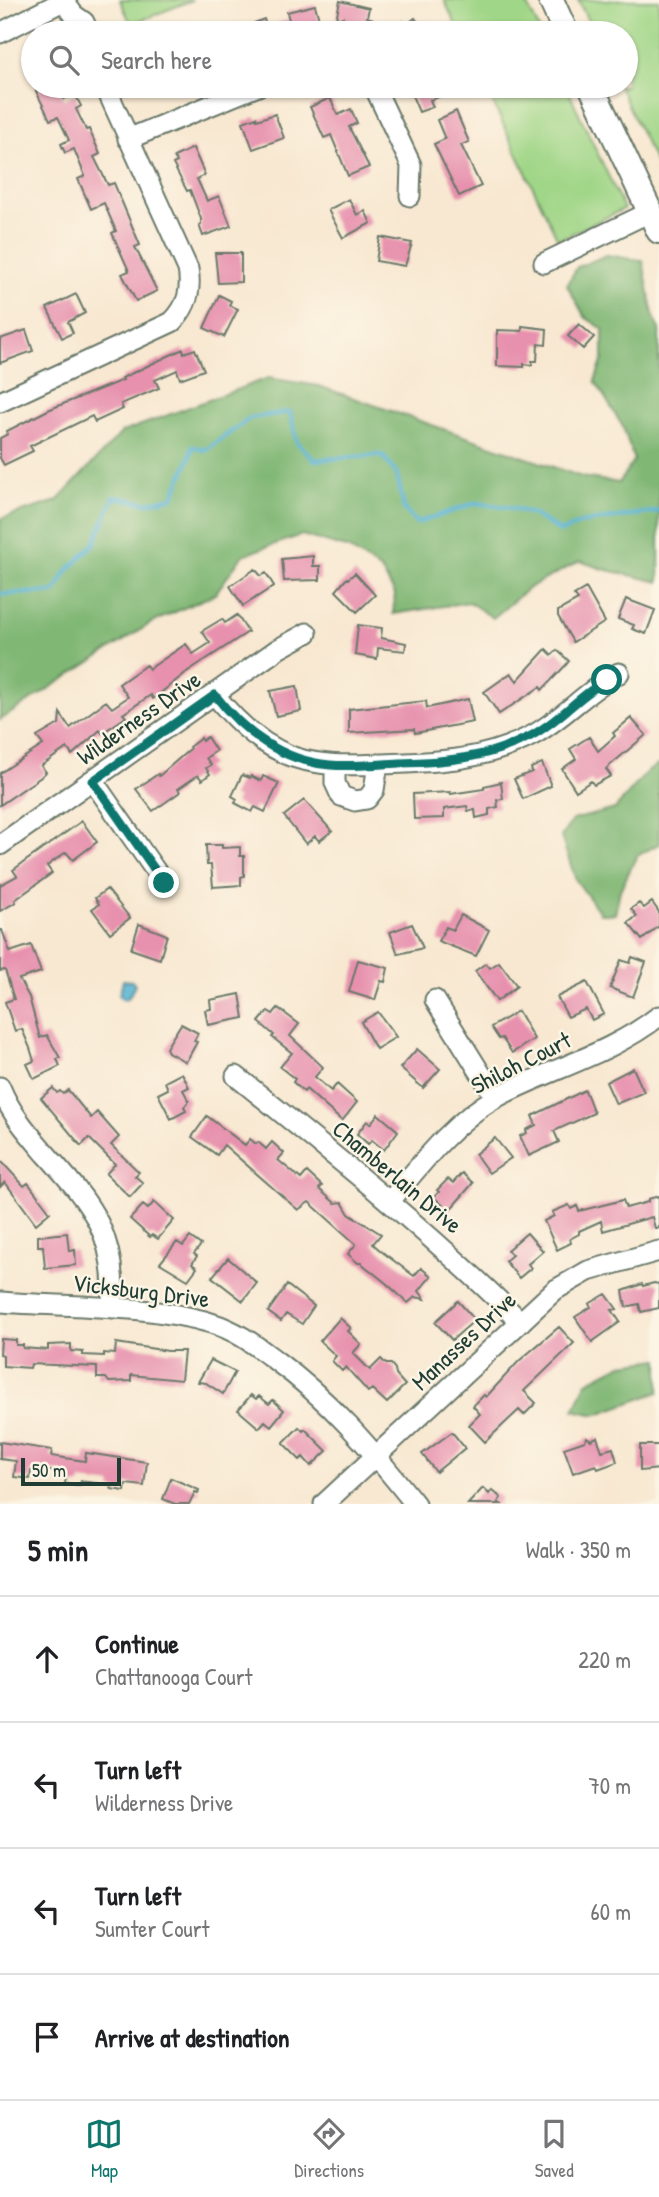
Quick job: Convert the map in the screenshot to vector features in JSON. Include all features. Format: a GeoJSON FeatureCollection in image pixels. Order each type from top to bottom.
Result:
{"type":"FeatureCollection","features":[{"type":"Feature","properties":{"kind":"main road"},"geometry":{"type":"LineString","coordinates":[[551,0],[561,21]]}},
{"type":"Feature","properties":{"kind":"main road"},"geometry":{"type":"LineString","coordinates":[[597,98],[655,222]]}},
{"type":"Feature","properties":{"kind":"street"},"geometry":{"type":"LineString","coordinates":[[35,21],[68,10],[83,21]]}},
{"type":"Feature","properties":{"kind":"street"},"geometry":{"type":"LineString","coordinates":[[0,33],[21,26]]}},
{"type":"Feature","properties":{"kind":"street"},"geometry":{"type":"LineString","coordinates":[[0,402],[172,322],[182,312],[191,283],[188,269],[110,98]]}},
{"type":"Feature","properties":{"kind":"street"},"geometry":{"type":"LineString","coordinates":[[128,139],[229,98]]}},
{"type":"Feature","properties":{"kind":"street"},"geometry":{"type":"LineString","coordinates":[[380,98],[411,165],[410,196]]}},
{"type":"Feature","properties":{"kind":"street"},"geometry":{"type":"LineString","coordinates":[[544,263],[655,222]]}},
{"type":"Feature","properties":{"kind":"street","name":"Wilderness Drive"},"geometry":{"type":"LineString","coordinates":[[0,845],[278,649],[307,633]]}},
{"type":"Feature","properties":{"kind":"street"},"geometry":{"type":"LineString","coordinates":[[215,695],[241,725],[274,748],[312,762],[335,765],[456,760],[512,745],[552,723],[602,682],[619,673]]}},
{"type":"Feature","properties":{"kind":"street"},"geometry":{"type":"LineString","coordinates":[[335,765],[335,783],[341,796],[355,801],[368,799],[374,790],[378,764]]}},
{"type":"Feature","properties":{"kind":"street"},"geometry":{"type":"LineString","coordinates":[[93,781],[164,883]]}},
{"type":"Feature","properties":{"kind":"street"},"geometry":{"type":"LineString","coordinates":[[435,1000],[496,1098]]}},
{"type":"Feature","properties":{"kind":"street","name":"Shiloh Court"},"geometry":{"type":"LineString","coordinates":[[390,1201],[447,1136],[496,1098],[628,1038],[659,1016]]}},
{"type":"Feature","properties":{"kind":"street","name":"Chamberlain Drive"},"geometry":{"type":"LineString","coordinates":[[236,1076],[390,1201],[435,1240],[520,1322]]}},
{"type":"Feature","properties":{"kind":"street"},"geometry":{"type":"LineString","coordinates":[[0,1087],[15,1118],[79,1191],[97,1219],[113,1266],[112,1308]]}},
{"type":"Feature","properties":{"kind":"street","name":"Manasses Drive"},"geometry":{"type":"LineString","coordinates":[[324,1504],[555,1290],[606,1264],[659,1251]]}},
{"type":"Feature","properties":{"kind":"street","name":"Vicksburg Drive"},"geometry":{"type":"LineString","coordinates":[[0,1302],[112,1308],[196,1319],[244,1337],[309,1386],[377,1455],[415,1504]]}},
{"type":"Feature","properties":{"kind":"green space"},"geometry":{"type":"Polygon","coordinates":[[[120,0],[193,0],[139,21],[130,21],[120,0]]]}},
{"type":"Feature","properties":{"kind":"green space"},"geometry":{"type":"Polygon","coordinates":[[[444,0],[525,0],[535,21],[454,21],[444,0]]]}},
{"type":"Feature","properties":{"kind":"green space"},"geometry":{"type":"Polygon","coordinates":[[[578,0],[659,0],[659,171],[625,98],[638,98],[638,21],[588,21],[578,0]]]}},
{"type":"Feature","properties":{"kind":"green space"},"geometry":{"type":"Polygon","coordinates":[[[491,98],[572,98],[624,209],[558,240],[491,98]]]}},
{"type":"Feature","properties":{"kind":"green space"},"geometry":{"type":"Polygon","coordinates":[[[607,255],[643,261],[653,314],[659,330],[659,582],[580,561],[530,587],[493,618],[469,602],[393,614],[395,594],[381,570],[349,549],[302,535],[243,555],[215,594],[153,622],[0,720],[0,519],[57,501],[122,432],[268,378],[319,386],[582,477],[619,483],[634,460],[623,427],[595,381],[603,359],[603,329],[585,317],[567,285],[577,267],[607,255]]]}},
{"type":"Feature","properties":{"kind":"green space"},"geometry":{"type":"Polygon","coordinates":[[[659,764],[659,844],[637,856],[620,890],[615,914],[601,914],[576,880],[561,837],[572,820],[615,809],[647,772],[659,764]]]}},
{"type":"Feature","properties":{"kind":"green space"},"geometry":{"type":"Polygon","coordinates":[[[659,1359],[659,1392],[595,1415],[574,1410],[587,1382],[622,1364],[659,1359]]]}},
{"type":"Feature","properties":{"kind":"water"},"geometry":{"type":"Polygon","coordinates":[[[123,980],[132,981],[135,985],[129,997],[124,1000],[119,995],[123,980]]]}},
{"type":"Feature","properties":{"kind":"building"},"geometry":{"type":"Polygon","coordinates":[[[340,1],[369,8],[367,17],[373,19],[342,21],[343,17],[336,19],[340,1]]]}},
{"type":"Feature","properties":{"kind":"building"},"geometry":{"type":"Polygon","coordinates":[[[315,5],[319,21],[285,21],[289,20],[287,12],[315,5]]]}},
{"type":"Feature","properties":{"kind":"building"},"geometry":{"type":"Polygon","coordinates":[[[39,98],[77,98],[81,106],[76,109],[100,154],[94,157],[108,185],[114,183],[140,245],[135,247],[157,291],[136,301],[122,274],[129,271],[112,233],[116,231],[104,203],[91,209],[78,179],[85,176],[74,149],[65,153],[61,144],[69,140],[58,117],[50,120],[39,98]]]}},
{"type":"Feature","properties":{"kind":"building"},"geometry":{"type":"Polygon","coordinates":[[[330,98],[338,115],[351,109],[357,123],[349,127],[369,167],[348,176],[331,135],[324,138],[310,107],[330,98]]]}},
{"type":"Feature","properties":{"kind":"building"},"geometry":{"type":"Polygon","coordinates":[[[413,98],[436,98],[430,100],[433,107],[419,112],[413,98]]]}},
{"type":"Feature","properties":{"kind":"building"},"geometry":{"type":"Polygon","coordinates":[[[456,111],[469,142],[461,145],[481,186],[459,196],[434,144],[445,139],[437,120],[456,111]]]}},
{"type":"Feature","properties":{"kind":"building"},"geometry":{"type":"Polygon","coordinates":[[[275,114],[284,138],[253,149],[243,122],[275,114]]]}},
{"type":"Feature","properties":{"kind":"building"},"geometry":{"type":"Polygon","coordinates":[[[193,148],[205,175],[197,179],[207,201],[219,196],[231,226],[203,236],[199,225],[201,219],[190,190],[187,191],[173,164],[177,162],[174,157],[193,148]]]}},
{"type":"Feature","properties":{"kind":"building"},"geometry":{"type":"Polygon","coordinates":[[[349,199],[357,215],[365,211],[371,223],[343,238],[328,210],[349,199]]]}},
{"type":"Feature","properties":{"kind":"building"},"geometry":{"type":"Polygon","coordinates":[[[380,237],[412,243],[405,266],[376,261],[380,237]]]}},
{"type":"Feature","properties":{"kind":"building"},"geometry":{"type":"Polygon","coordinates":[[[215,253],[241,253],[241,282],[218,283],[215,253]]]}},
{"type":"Feature","properties":{"kind":"building"},"geometry":{"type":"Polygon","coordinates":[[[76,294],[85,313],[68,322],[73,333],[62,338],[47,308],[76,294]]]}},
{"type":"Feature","properties":{"kind":"building"},"geometry":{"type":"Polygon","coordinates":[[[219,295],[231,301],[229,305],[238,309],[224,337],[204,328],[219,295]]]}},
{"type":"Feature","properties":{"kind":"building"},"geometry":{"type":"Polygon","coordinates":[[[579,324],[594,337],[583,349],[568,336],[579,324]]]}},
{"type":"Feature","properties":{"kind":"building"},"geometry":{"type":"Polygon","coordinates":[[[522,326],[547,329],[546,345],[538,344],[537,361],[532,361],[532,365],[524,364],[524,367],[497,366],[497,330],[522,331],[522,326]]]}},
{"type":"Feature","properties":{"kind":"building"},"geometry":{"type":"Polygon","coordinates":[[[26,330],[33,351],[0,363],[0,339],[26,330]]]}},
{"type":"Feature","properties":{"kind":"building"},"geometry":{"type":"Polygon","coordinates":[[[183,349],[184,353],[195,349],[204,370],[180,379],[177,370],[155,380],[159,388],[121,404],[123,409],[95,422],[92,416],[30,446],[33,451],[4,465],[0,458],[0,438],[8,434],[7,431],[48,410],[123,380],[122,378],[183,349]]]}},
{"type":"Feature","properties":{"kind":"building"},"geometry":{"type":"Polygon","coordinates":[[[313,556],[313,566],[320,566],[320,580],[284,581],[282,559],[313,556]]]}},
{"type":"Feature","properties":{"kind":"building"},"geometry":{"type":"Polygon","coordinates":[[[255,569],[261,576],[266,573],[274,586],[243,606],[230,586],[255,569]]]}},
{"type":"Feature","properties":{"kind":"building"},"geometry":{"type":"Polygon","coordinates":[[[355,573],[375,595],[357,612],[336,591],[355,573]]]}},
{"type":"Feature","properties":{"kind":"building"},"geometry":{"type":"Polygon","coordinates":[[[586,588],[605,622],[573,642],[558,616],[558,611],[578,600],[574,595],[586,588]]]}},
{"type":"Feature","properties":{"kind":"building"},"geometry":{"type":"Polygon","coordinates":[[[626,599],[655,610],[646,634],[632,629],[634,625],[618,619],[626,599]]]}},
{"type":"Feature","properties":{"kind":"building"},"geometry":{"type":"Polygon","coordinates":[[[237,615],[248,632],[188,671],[153,699],[151,695],[123,714],[126,717],[102,733],[100,730],[72,755],[67,748],[41,766],[46,772],[41,777],[0,805],[0,773],[43,745],[37,737],[59,724],[60,713],[70,728],[106,701],[112,708],[128,697],[119,684],[146,665],[149,669],[186,644],[193,654],[210,643],[202,631],[222,619],[225,623],[237,615]]]}},
{"type":"Feature","properties":{"kind":"building"},"geometry":{"type":"Polygon","coordinates":[[[358,625],[382,628],[381,638],[406,643],[405,651],[378,648],[377,659],[355,655],[358,625]]]}},
{"type":"Feature","properties":{"kind":"building"},"geometry":{"type":"Polygon","coordinates":[[[546,649],[552,655],[557,650],[569,661],[542,690],[540,687],[499,714],[484,692],[511,673],[517,681],[546,649]]]}},
{"type":"Feature","properties":{"kind":"building"},"geometry":{"type":"Polygon","coordinates":[[[297,686],[301,711],[276,716],[270,691],[297,686]]]}},
{"type":"Feature","properties":{"kind":"building"},"geometry":{"type":"Polygon","coordinates":[[[468,699],[473,722],[415,733],[414,729],[349,733],[349,709],[426,701],[427,708],[468,699]]]}},
{"type":"Feature","properties":{"kind":"building"},"geometry":{"type":"Polygon","coordinates":[[[631,718],[646,735],[606,769],[611,776],[594,785],[591,781],[576,791],[562,769],[576,759],[570,749],[589,737],[598,751],[615,736],[613,733],[631,718]]]}},
{"type":"Feature","properties":{"kind":"building"},"geometry":{"type":"Polygon","coordinates":[[[207,737],[216,751],[206,758],[211,765],[206,768],[210,774],[202,780],[198,775],[153,811],[136,789],[158,774],[159,776],[190,749],[189,747],[207,737]]]}},
{"type":"Feature","properties":{"kind":"building"},"geometry":{"type":"Polygon","coordinates":[[[542,763],[551,786],[523,799],[514,779],[532,772],[531,768],[542,763]]]}},
{"type":"Feature","properties":{"kind":"building"},"geometry":{"type":"Polygon","coordinates":[[[242,775],[261,781],[263,776],[279,783],[265,812],[255,807],[252,812],[235,803],[237,799],[232,796],[242,775]]]}},
{"type":"Feature","properties":{"kind":"building"},"geometry":{"type":"Polygon","coordinates":[[[501,782],[503,799],[497,800],[498,807],[489,809],[489,815],[476,818],[475,810],[468,811],[467,806],[444,809],[444,818],[414,819],[413,794],[450,794],[484,789],[484,786],[501,782]]]}},
{"type":"Feature","properties":{"kind":"building"},"geometry":{"type":"Polygon","coordinates":[[[304,800],[332,831],[319,841],[315,836],[306,844],[284,816],[304,800]]]}},
{"type":"Feature","properties":{"kind":"building"},"geometry":{"type":"Polygon","coordinates":[[[82,821],[97,842],[73,860],[66,852],[47,866],[52,873],[15,900],[16,902],[0,911],[0,885],[17,876],[13,870],[82,821]]]}},
{"type":"Feature","properties":{"kind":"building"},"geometry":{"type":"Polygon","coordinates":[[[206,845],[240,847],[240,856],[244,856],[241,885],[213,887],[211,865],[207,865],[206,845]]]}},
{"type":"Feature","properties":{"kind":"building"},"geometry":{"type":"Polygon","coordinates":[[[107,889],[130,918],[110,933],[92,909],[99,904],[95,898],[107,889]]]}},
{"type":"Feature","properties":{"kind":"building"},"geometry":{"type":"Polygon","coordinates":[[[652,902],[659,912],[659,926],[642,940],[628,923],[637,916],[631,909],[639,903],[644,908],[652,902]]]}},
{"type":"Feature","properties":{"kind":"building"},"geometry":{"type":"Polygon","coordinates":[[[461,915],[489,930],[476,956],[438,941],[446,927],[453,930],[461,915]]]}},
{"type":"Feature","properties":{"kind":"building"},"geometry":{"type":"Polygon","coordinates":[[[139,924],[167,935],[160,959],[131,949],[139,924]]]}},
{"type":"Feature","properties":{"kind":"building"},"geometry":{"type":"Polygon","coordinates":[[[412,924],[423,948],[398,954],[390,932],[412,924]]]}},
{"type":"Feature","properties":{"kind":"building"},"geometry":{"type":"Polygon","coordinates":[[[0,930],[10,952],[31,945],[41,972],[19,979],[29,997],[40,1038],[47,1035],[60,1058],[57,1059],[60,1066],[34,1079],[27,1064],[34,1061],[30,1048],[22,1029],[15,1031],[5,1002],[14,999],[5,970],[0,971],[0,930]]]}},
{"type":"Feature","properties":{"kind":"building"},"geometry":{"type":"Polygon","coordinates":[[[632,957],[646,962],[633,997],[610,988],[621,960],[630,963],[632,957]]]}},
{"type":"Feature","properties":{"kind":"building"},"geometry":{"type":"Polygon","coordinates":[[[358,960],[388,968],[385,982],[381,981],[375,1000],[349,992],[358,960]]]}},
{"type":"Feature","properties":{"kind":"building"},"geometry":{"type":"Polygon","coordinates":[[[499,962],[517,986],[497,1001],[475,971],[486,963],[490,968],[499,962]]]}},
{"type":"Feature","properties":{"kind":"building"},"geometry":{"type":"Polygon","coordinates":[[[587,982],[604,1014],[592,1020],[586,1009],[568,1017],[557,997],[587,982]]]}},
{"type":"Feature","properties":{"kind":"building"},"geometry":{"type":"Polygon","coordinates":[[[240,994],[244,1018],[208,1025],[205,1010],[211,1009],[210,1000],[240,994]]]}},
{"type":"Feature","properties":{"kind":"building"},"geometry":{"type":"Polygon","coordinates":[[[278,1008],[299,1024],[290,1036],[323,1067],[315,1077],[331,1091],[337,1084],[357,1102],[342,1121],[306,1089],[304,1092],[293,1082],[295,1079],[280,1067],[292,1053],[259,1022],[268,1011],[273,1014],[278,1008]]]}},
{"type":"Feature","properties":{"kind":"building"},"geometry":{"type":"Polygon","coordinates":[[[518,1011],[534,1039],[512,1053],[491,1027],[518,1011]]]}},
{"type":"Feature","properties":{"kind":"building"},"geometry":{"type":"Polygon","coordinates":[[[378,1012],[396,1037],[376,1049],[361,1022],[378,1012]]]}},
{"type":"Feature","properties":{"kind":"building"},"geometry":{"type":"Polygon","coordinates":[[[181,1024],[198,1033],[194,1041],[197,1042],[186,1062],[168,1052],[166,1048],[181,1024]]]}},
{"type":"Feature","properties":{"kind":"building"},"geometry":{"type":"Polygon","coordinates":[[[417,1049],[440,1069],[423,1088],[400,1068],[417,1049]]]}},
{"type":"Feature","properties":{"kind":"building"},"geometry":{"type":"Polygon","coordinates":[[[633,1068],[644,1092],[616,1104],[606,1082],[633,1068]]]}},
{"type":"Feature","properties":{"kind":"building"},"geometry":{"type":"Polygon","coordinates":[[[182,1073],[189,1087],[183,1090],[189,1101],[184,1107],[186,1111],[171,1119],[158,1094],[168,1089],[165,1082],[182,1073]]]}},
{"type":"Feature","properties":{"kind":"building"},"geometry":{"type":"Polygon","coordinates":[[[53,1088],[57,1093],[60,1091],[63,1094],[68,1090],[91,1118],[97,1112],[119,1137],[111,1145],[139,1172],[135,1176],[143,1183],[130,1197],[106,1174],[115,1164],[89,1138],[81,1146],[41,1098],[53,1088]]]}},
{"type":"Feature","properties":{"kind":"building"},"geometry":{"type":"Polygon","coordinates":[[[585,1090],[594,1113],[554,1131],[559,1142],[529,1156],[520,1136],[536,1125],[532,1116],[585,1090]]]}},
{"type":"Feature","properties":{"kind":"building"},"geometry":{"type":"Polygon","coordinates":[[[378,1114],[398,1131],[384,1150],[372,1140],[368,1144],[357,1134],[367,1121],[370,1124],[378,1114]]]}},
{"type":"Feature","properties":{"kind":"building"},"geometry":{"type":"Polygon","coordinates":[[[207,1116],[245,1145],[250,1139],[266,1149],[272,1142],[284,1153],[278,1160],[301,1179],[307,1172],[322,1186],[319,1189],[335,1203],[342,1202],[349,1214],[381,1234],[373,1244],[381,1251],[414,1276],[421,1268],[431,1276],[419,1291],[425,1299],[415,1297],[408,1303],[358,1263],[348,1254],[356,1244],[309,1202],[298,1210],[224,1145],[217,1155],[192,1137],[207,1116]]]}},
{"type":"Feature","properties":{"kind":"building"},"geometry":{"type":"Polygon","coordinates":[[[495,1138],[511,1158],[489,1173],[475,1154],[495,1138]]]}},
{"type":"Feature","properties":{"kind":"building"},"geometry":{"type":"Polygon","coordinates":[[[0,1160],[24,1186],[28,1183],[50,1212],[36,1224],[5,1182],[0,1187],[0,1160]]]}},
{"type":"Feature","properties":{"kind":"building"},"geometry":{"type":"Polygon","coordinates":[[[462,1173],[473,1183],[449,1211],[434,1197],[448,1179],[453,1183],[462,1173]]]}},
{"type":"Feature","properties":{"kind":"building"},"geometry":{"type":"Polygon","coordinates":[[[659,1196],[659,1228],[655,1228],[652,1217],[603,1231],[601,1221],[579,1231],[579,1234],[570,1239],[571,1243],[557,1250],[544,1221],[554,1216],[552,1212],[569,1205],[571,1209],[577,1206],[579,1211],[623,1200],[626,1208],[659,1196]]]}},
{"type":"Feature","properties":{"kind":"building"},"geometry":{"type":"Polygon","coordinates":[[[154,1202],[174,1220],[158,1239],[152,1235],[150,1237],[130,1219],[143,1205],[148,1209],[154,1202]]]}},
{"type":"Feature","properties":{"kind":"building"},"geometry":{"type":"Polygon","coordinates":[[[67,1233],[69,1251],[75,1250],[76,1265],[45,1268],[43,1246],[38,1246],[38,1236],[67,1233]]]}},
{"type":"Feature","properties":{"kind":"building"},"geometry":{"type":"Polygon","coordinates":[[[527,1233],[543,1251],[528,1264],[531,1268],[519,1278],[505,1261],[512,1255],[507,1250],[527,1233]]]}},
{"type":"Feature","properties":{"kind":"building"},"geometry":{"type":"Polygon","coordinates":[[[190,1237],[201,1245],[194,1254],[197,1256],[192,1264],[197,1268],[188,1280],[160,1263],[177,1242],[183,1246],[190,1237]]]}},
{"type":"Feature","properties":{"kind":"building"},"geometry":{"type":"Polygon","coordinates":[[[228,1258],[257,1283],[243,1301],[212,1277],[228,1258]]]}},
{"type":"Feature","properties":{"kind":"building"},"geometry":{"type":"Polygon","coordinates":[[[659,1284],[659,1308],[641,1312],[639,1304],[626,1307],[623,1291],[659,1284]]]}},
{"type":"Feature","properties":{"kind":"building"},"geometry":{"type":"Polygon","coordinates":[[[287,1285],[314,1306],[302,1324],[286,1314],[281,1321],[268,1312],[287,1285]]]}},
{"type":"Feature","properties":{"kind":"building"},"geometry":{"type":"Polygon","coordinates":[[[606,1294],[617,1309],[612,1310],[620,1322],[592,1342],[575,1317],[606,1294]]]}},
{"type":"Feature","properties":{"kind":"building"},"geometry":{"type":"Polygon","coordinates":[[[458,1301],[475,1320],[452,1340],[435,1322],[458,1301]]]}},
{"type":"Feature","properties":{"kind":"building"},"geometry":{"type":"Polygon","coordinates":[[[340,1318],[351,1328],[348,1331],[361,1344],[353,1353],[370,1370],[381,1359],[386,1364],[391,1364],[405,1385],[387,1403],[372,1389],[368,1392],[346,1367],[342,1371],[332,1361],[336,1356],[320,1341],[340,1318]]]}},
{"type":"Feature","properties":{"kind":"building"},"geometry":{"type":"Polygon","coordinates":[[[559,1327],[574,1343],[524,1391],[536,1403],[524,1415],[519,1410],[485,1442],[469,1425],[480,1414],[473,1406],[484,1395],[486,1397],[519,1361],[559,1327]]]}},
{"type":"Feature","properties":{"kind":"building"},"geometry":{"type":"Polygon","coordinates":[[[1,1339],[16,1340],[16,1345],[23,1345],[23,1348],[48,1350],[48,1345],[71,1344],[71,1351],[83,1352],[83,1355],[115,1354],[116,1343],[184,1351],[181,1380],[131,1375],[131,1381],[109,1382],[106,1378],[97,1378],[97,1367],[31,1364],[30,1368],[3,1366],[3,1355],[0,1354],[1,1339]]]}},
{"type":"Feature","properties":{"kind":"building"},"geometry":{"type":"Polygon","coordinates":[[[211,1360],[235,1372],[223,1394],[206,1383],[198,1382],[211,1360]]]}},
{"type":"Feature","properties":{"kind":"building"},"geometry":{"type":"Polygon","coordinates":[[[251,1395],[256,1399],[259,1396],[269,1404],[273,1400],[284,1410],[271,1426],[265,1421],[259,1428],[238,1410],[251,1395]]]}},
{"type":"Feature","properties":{"kind":"building"},"geometry":{"type":"Polygon","coordinates":[[[299,1427],[303,1431],[305,1429],[327,1451],[311,1466],[303,1457],[300,1460],[283,1443],[299,1427]]]}},
{"type":"Feature","properties":{"kind":"building"},"geometry":{"type":"Polygon","coordinates":[[[452,1432],[465,1448],[436,1472],[422,1454],[452,1432]]]}},
{"type":"Feature","properties":{"kind":"building"},"geometry":{"type":"Polygon","coordinates":[[[587,1437],[591,1440],[597,1437],[602,1451],[613,1448],[617,1462],[598,1469],[596,1465],[573,1473],[564,1448],[585,1441],[587,1437]]]}},
{"type":"Feature","properties":{"kind":"building"},"geometry":{"type":"Polygon","coordinates":[[[0,1442],[52,1450],[51,1456],[85,1461],[86,1453],[147,1462],[144,1486],[126,1484],[125,1491],[111,1489],[112,1485],[81,1481],[80,1485],[65,1484],[66,1473],[42,1470],[31,1471],[30,1479],[14,1477],[16,1461],[0,1459],[0,1442]]]}},
{"type":"Feature","properties":{"kind":"building"},"geometry":{"type":"Polygon","coordinates":[[[640,1445],[659,1445],[659,1469],[640,1471],[640,1445]]]}},
{"type":"Feature","properties":{"kind":"building"},"geometry":{"type":"Polygon","coordinates":[[[171,1478],[199,1490],[189,1504],[175,1504],[163,1499],[171,1478]]]}},
{"type":"Feature","properties":{"kind":"building"},"geometry":{"type":"Polygon","coordinates":[[[483,1488],[489,1494],[492,1490],[501,1498],[498,1502],[501,1504],[468,1504],[483,1488]]]}},
{"type":"Feature","properties":{"kind":"waterway"},"geometry":{"type":"LineString","coordinates":[[0,594],[55,592],[66,572],[94,544],[114,497],[147,503],[173,497],[192,447],[206,450],[250,418],[290,412],[297,442],[314,460],[382,455],[397,474],[404,509],[417,523],[476,503],[533,514],[561,532],[581,523],[659,511]]}},
{"type":"Feature","properties":{"kind":"route"},"geometry":{"type":"LineString","coordinates":[[164,883],[93,781],[215,695],[227,711],[257,738],[292,756],[312,762],[331,765],[445,762],[490,753],[532,735],[552,723],[607,680]]}}]}
